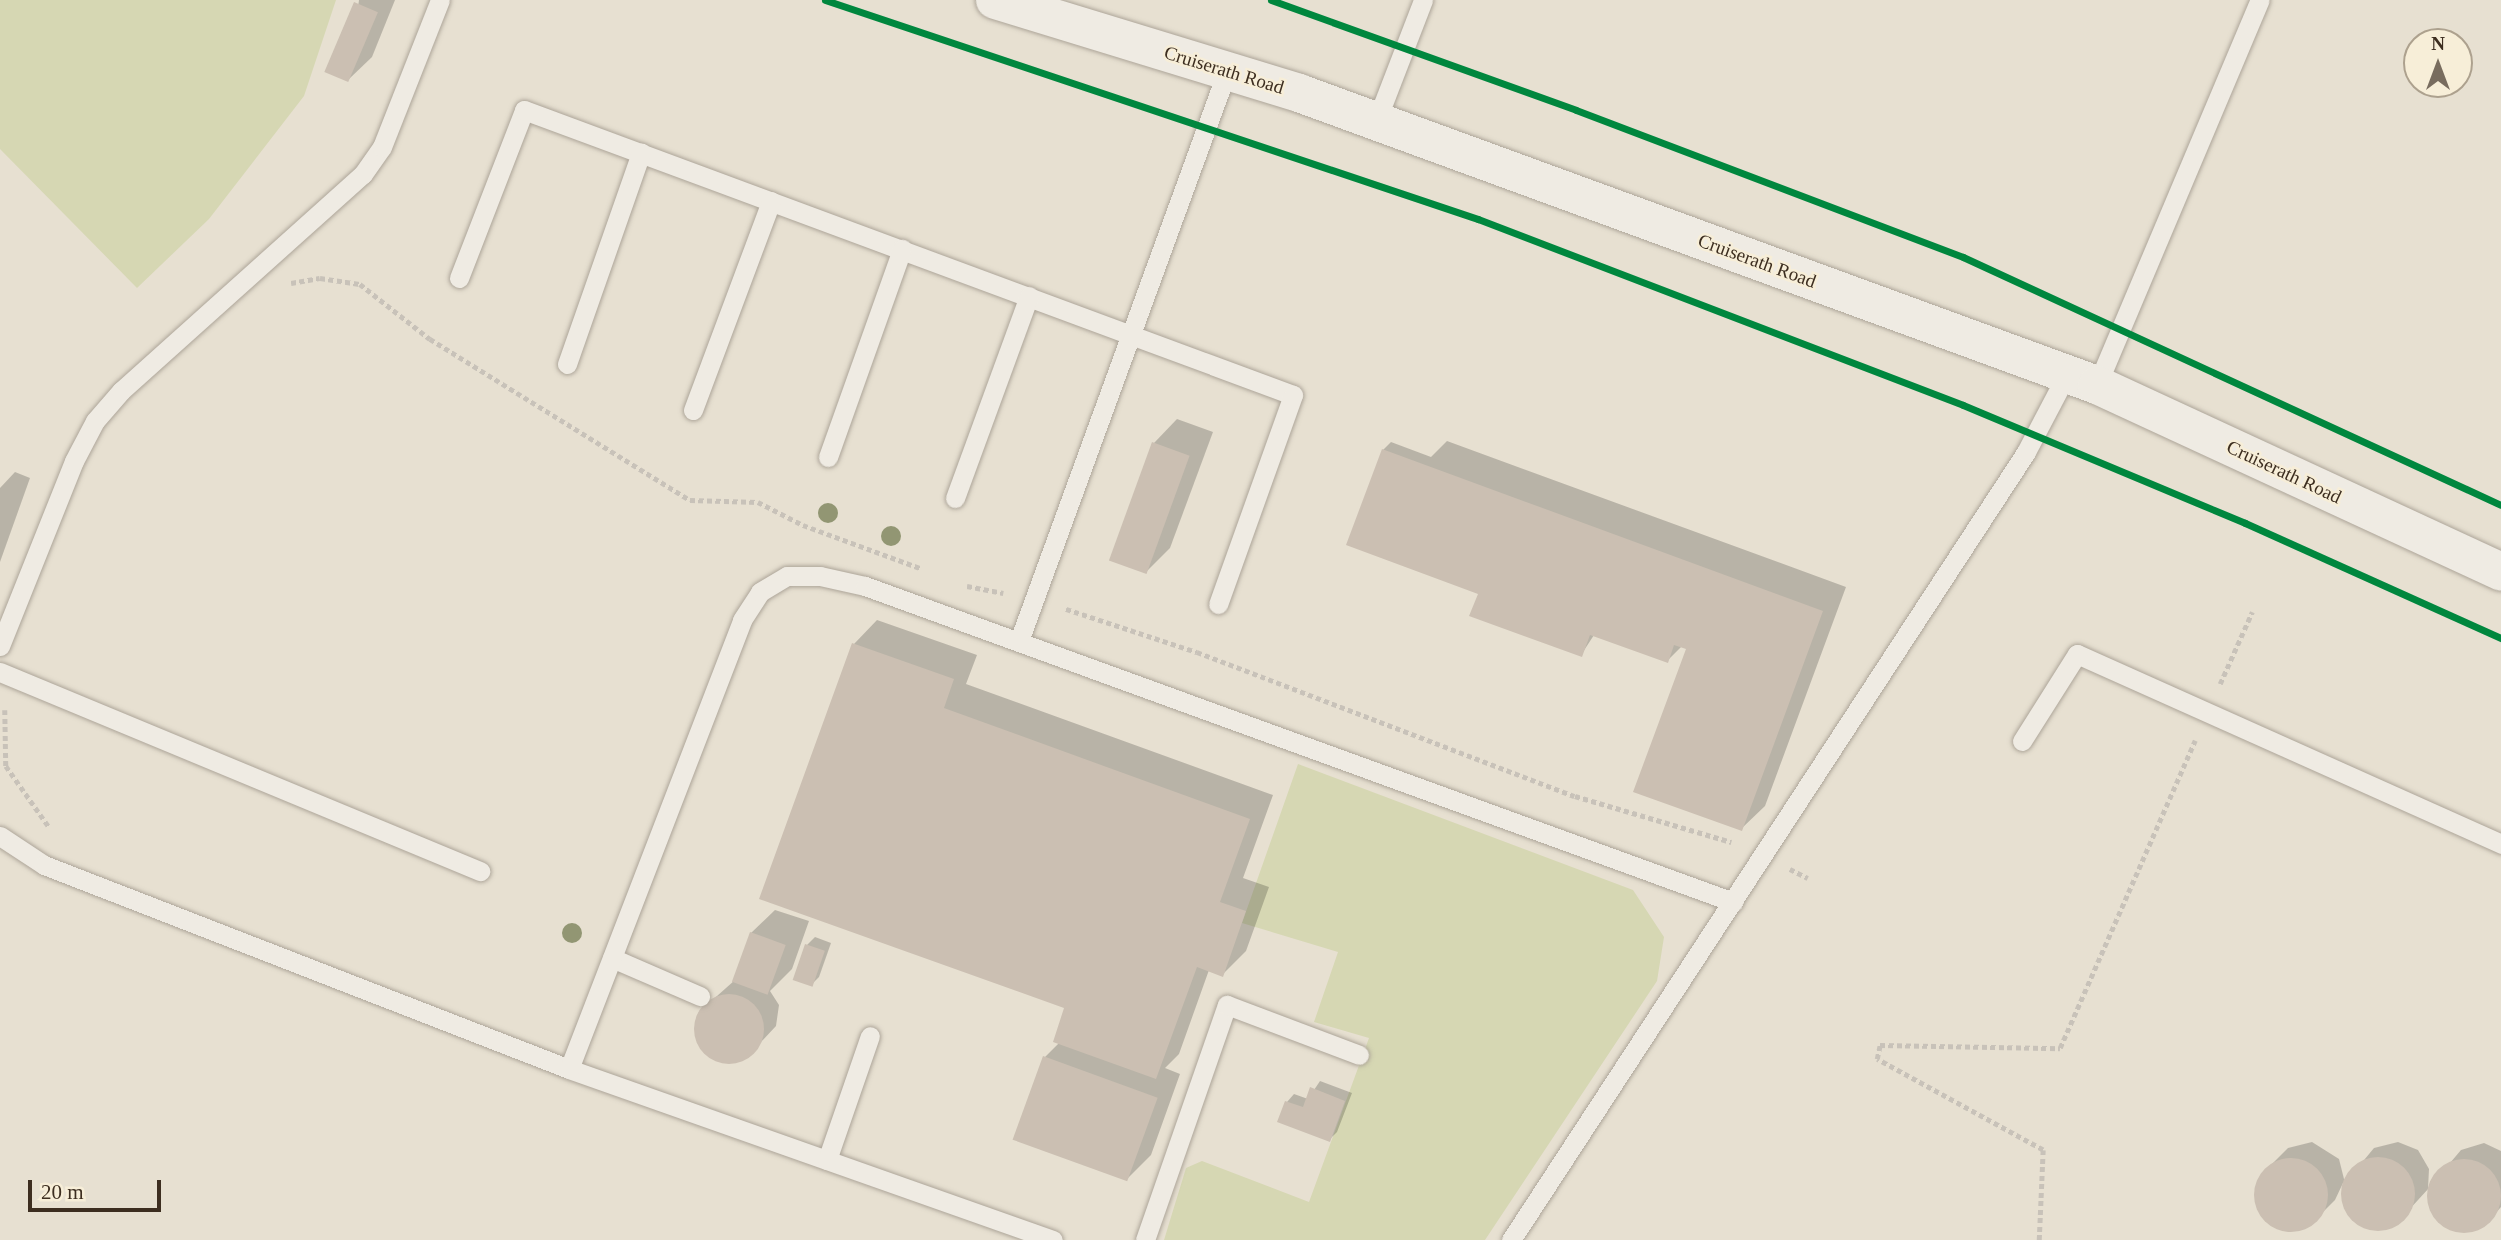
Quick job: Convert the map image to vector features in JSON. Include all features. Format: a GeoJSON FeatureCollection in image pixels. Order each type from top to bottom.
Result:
{"type":"FeatureCollection","features":[{"type":"Feature","properties":{"kind":"main road","name":"Cruiserath Road"},"geometry":{"type":"LineString","coordinates":[[995,0],[1227,71],[1376,122],[2082,380],[2501,572]]}},
{"type":"Feature","properties":{"kind":"lane"},"geometry":{"type":"LineString","coordinates":[[0,646],[74,461],[95,421],[121,391],[363,174],[382,147],[440,0]]}},
{"type":"Feature","properties":{"kind":"lane"},"geometry":{"type":"LineString","coordinates":[[1376,122],[1423,0]]}},
{"type":"Feature","properties":{"kind":"lane"},"geometry":{"type":"LineString","coordinates":[[1511,1240],[2026,452],[2082,380],[2260,0]]}},
{"type":"Feature","properties":{"kind":"lane"},"geometry":{"type":"LineString","coordinates":[[1019,641],[1227,71]]}},
{"type":"Feature","properties":{"kind":"lane"},"geometry":{"type":"LineString","coordinates":[[459,278],[524,110],[1293,395],[1218,604]]}},
{"type":"Feature","properties":{"kind":"lane"},"geometry":{"type":"LineString","coordinates":[[567,364],[641,153]]}},
{"type":"Feature","properties":{"kind":"lane"},"geometry":{"type":"LineString","coordinates":[[694,410],[771,201]]}},
{"type":"Feature","properties":{"kind":"lane"},"geometry":{"type":"LineString","coordinates":[[828,457],[902,249]]}},
{"type":"Feature","properties":{"kind":"lane"},"geometry":{"type":"LineString","coordinates":[[955,498],[1029,296]]}},
{"type":"Feature","properties":{"kind":"lane"},"geometry":{"type":"LineString","coordinates":[[569,1069],[742,620],[760,592],[787,576],[820,576],[865,586],[1733,902]]}},
{"type":"Feature","properties":{"kind":"lane"},"geometry":{"type":"LineString","coordinates":[[2022,741],[2077,654],[2501,844]]}},
{"type":"Feature","properties":{"kind":"lane"},"geometry":{"type":"LineString","coordinates":[[0,672],[480,871]]}},
{"type":"Feature","properties":{"kind":"lane"},"geometry":{"type":"LineString","coordinates":[[0,836],[44,865],[569,1069],[1052,1240]]}},
{"type":"Feature","properties":{"kind":"lane"},"geometry":{"type":"LineString","coordinates":[[612,958],[700,996]]}},
{"type":"Feature","properties":{"kind":"lane"},"geometry":{"type":"LineString","coordinates":[[1145,1240],[1227,1006],[1359,1055]]}},
{"type":"Feature","properties":{"kind":"lane"},"geometry":{"type":"LineString","coordinates":[[827,1160],[870,1037]]}},
{"type":"Feature","properties":{"kind":"path"},"geometry":{"type":"LineString","coordinates":[[2039,1240],[2043,1150],[1877,1059],[1880,1045],[2060,1048],[2252,612]]}},
{"type":"Feature","properties":{"kind":"green space"},"geometry":{"type":"Polygon","coordinates":[[[0,0],[336,0],[304,96],[209,219],[137,288],[0,149],[0,0]]]}},
{"type":"Feature","properties":{"kind":"green space"},"geometry":{"type":"Polygon","coordinates":[[[1298,764],[1633,890],[1664,937],[1657,981],[1485,1240],[1164,1240],[1186,1168],[1202,1161],[1309,1202],[1369,1038],[1314,1022],[1338,952],[1242,923],[1298,764]]]}},
{"type":"Feature","properties":{"kind":"building"},"geometry":{"type":"Polygon","coordinates":[[[354,2],[378,12],[348,82],[324,72],[354,2]]]}},
{"type":"Feature","properties":{"kind":"building"},"geometry":{"type":"Polygon","coordinates":[[[1152,442],[1190,456],[1146,574],[1109,560],[1152,442]]]}},
{"type":"Feature","properties":{"kind":"building"},"geometry":{"type":"Polygon","coordinates":[[[1382,449],[1823,611],[1742,831],[1633,792],[1686,649],[1674,645],[1668,663],[1590,635],[1582,657],[1469,616],[1478,594],[1346,545],[1382,449]]]}},
{"type":"Feature","properties":{"kind":"building"},"geometry":{"type":"Polygon","coordinates":[[[852,643],[954,679],[944,708],[1250,819],[1220,902],[1246,911],[1223,977],[1197,967],[1156,1079],[1053,1042],[1064,1008],[759,899],[852,643]]]}},
{"type":"Feature","properties":{"kind":"building"},"geometry":{"type":"Polygon","coordinates":[[[750,932],[786,945],[768,995],[732,982],[750,932]]]}},
{"type":"Feature","properties":{"kind":"building"},"geometry":{"type":"Polygon","coordinates":[[[805,944],[825,951],[812,987],[793,980],[805,944]]]}},
{"type":"Feature","properties":{"kind":"building"},"geometry":{"type":"Polygon","coordinates":[[[736,994],[749,1000],[758,1009],[762,1015],[762,1043],[754,1054],[743,1062],[722,1064],[704,1054],[696,1043],[694,1022],[704,1004],[715,996],[736,994]]]}},
{"type":"Feature","properties":{"kind":"building"},"geometry":{"type":"Polygon","coordinates":[[[1043,1056],[1158,1098],[1127,1181],[1013,1140],[1043,1056]]]}},
{"type":"Feature","properties":{"kind":"building"},"geometry":{"type":"Polygon","coordinates":[[[1310,1087],[1345,1101],[1330,1142],[1277,1122],[1285,1101],[1303,1107],[1310,1087]]]}},
{"type":"Feature","properties":{"kind":"building"},"geometry":{"type":"Polygon","coordinates":[[[2378,1157],[2392,1160],[2404,1168],[2412,1180],[2415,1194],[2412,1208],[2404,1220],[2392,1228],[2378,1231],[2364,1228],[2352,1220],[2344,1208],[2341,1194],[2344,1180],[2352,1168],[2364,1160],[2378,1157]]]}},
{"type":"Feature","properties":{"kind":"building"},"geometry":{"type":"Polygon","coordinates":[[[2291,1158],[2312,1164],[2322,1174],[2328,1195],[2322,1216],[2312,1226],[2291,1232],[2270,1226],[2260,1216],[2254,1195],[2260,1174],[2270,1164],[2291,1158]]]}},
{"type":"Feature","properties":{"kind":"building"},"geometry":{"type":"Polygon","coordinates":[[[2464,1159],[2485,1165],[2495,1175],[2501,1196],[2495,1217],[2485,1227],[2464,1233],[2443,1227],[2433,1217],[2427,1196],[2433,1175],[2443,1165],[2464,1159]]]}},
{"type":"Feature","properties":{"kind":"cycle path"},"geometry":{"type":"LineString","coordinates":[[825,0],[1478,219],[1963,405],[2245,523],[2501,638]]}},
{"type":"Feature","properties":{"kind":"cycle path"},"geometry":{"type":"LineString","coordinates":[[1271,0],[1576,110],[1963,257],[2501,505]]}}]}
